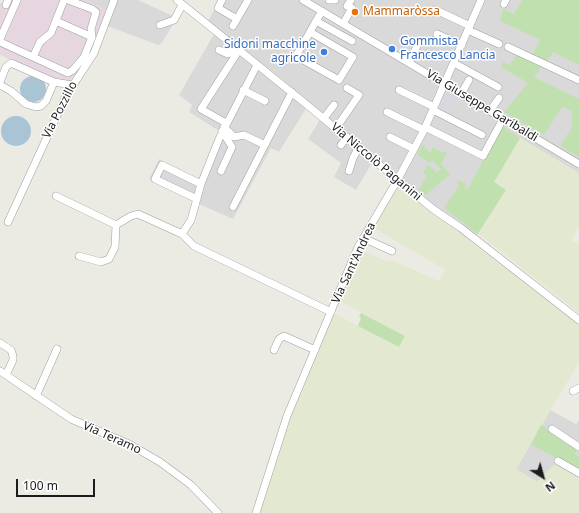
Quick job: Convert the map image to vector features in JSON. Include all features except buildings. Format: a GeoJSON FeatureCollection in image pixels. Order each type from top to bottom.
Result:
{"type":"FeatureCollection","features":[{"type":"Feature","properties":{"kind":"street"},"geometry":{"type":"LineString","coordinates":[[0,39],[3,23],[17,0]]}},
{"type":"Feature","properties":{"kind":"street"},"geometry":{"type":"LineString","coordinates":[[33,57],[40,42],[51,33],[64,0]]}},
{"type":"Feature","properties":{"kind":"street"},"geometry":{"type":"LineString","coordinates":[[0,42],[64,72],[70,72],[86,54],[92,37],[91,29],[96,12],[68,0]]}},
{"type":"Feature","properties":{"kind":"street","name":"Via Pozzillo"},"geometry":{"type":"LineString","coordinates":[[8,222],[52,123],[72,85],[94,53],[114,0]]}},
{"type":"Feature","properties":{"kind":"street"},"geometry":{"type":"LineString","coordinates":[[222,0],[218,8],[237,19]]}},
{"type":"Feature","properties":{"kind":"street"},"geometry":{"type":"LineString","coordinates":[[233,26],[248,0]]}},
{"type":"Feature","properties":{"kind":"street"},"geometry":{"type":"LineString","coordinates":[[329,0],[335,0]]}},
{"type":"Feature","properties":{"kind":"street"},"geometry":{"type":"LineString","coordinates":[[343,24],[352,8],[347,6],[350,0]]}},
{"type":"Feature","properties":{"kind":"street","name":"Via Sant'Andrea"},"geometry":{"type":"LineString","coordinates":[[256,513],[284,425],[363,238],[398,179],[425,128],[481,0]]}},
{"type":"Feature","properties":{"kind":"street","name":"Via Giuseppe Garibaldi"},"geometry":{"type":"LineString","coordinates":[[305,1],[579,164]]}},
{"type":"Feature","properties":{"kind":"street"},"geometry":{"type":"LineString","coordinates":[[160,24],[174,20],[180,2]]}},
{"type":"Feature","properties":{"kind":"street","name":"Via Niccolò Paganini"},"geometry":{"type":"LineString","coordinates":[[180,2],[324,118],[433,209],[460,228],[579,320]]}},
{"type":"Feature","properties":{"kind":"street"},"geometry":{"type":"LineString","coordinates":[[436,10],[499,44]]}},
{"type":"Feature","properties":{"kind":"street"},"geometry":{"type":"LineString","coordinates":[[310,32],[353,57],[339,80],[296,56],[322,11]]}},
{"type":"Feature","properties":{"kind":"street"},"geometry":{"type":"LineString","coordinates":[[56,21],[92,37]]}},
{"type":"Feature","properties":{"kind":"street"},"geometry":{"type":"LineString","coordinates":[[316,21],[352,41]]}},
{"type":"Feature","properties":{"kind":"street"},"geometry":{"type":"LineString","coordinates":[[346,53],[357,32]]}},
{"type":"Feature","properties":{"kind":"street"},"geometry":{"type":"LineString","coordinates":[[437,34],[462,45]]}},
{"type":"Feature","properties":{"kind":"street"},"geometry":{"type":"LineString","coordinates":[[409,63],[417,46]]}},
{"type":"Feature","properties":{"kind":"street"},"geometry":{"type":"LineString","coordinates":[[508,47],[579,80]]}},
{"type":"Feature","properties":{"kind":"street"},"geometry":{"type":"LineString","coordinates":[[220,50],[228,54],[236,48]]}},
{"type":"Feature","properties":{"kind":"street"},"geometry":{"type":"LineString","coordinates":[[236,48],[201,109],[234,137],[244,135],[265,145]]}},
{"type":"Feature","properties":{"kind":"street"},"geometry":{"type":"LineString","coordinates":[[54,82],[46,101],[41,106],[36,107],[26,104],[0,83],[6,67],[12,63],[54,82],[72,85]]}},
{"type":"Feature","properties":{"kind":"street"},"geometry":{"type":"LineString","coordinates":[[454,63],[498,88]]}},
{"type":"Feature","properties":{"kind":"street"},"geometry":{"type":"LineString","coordinates":[[182,234],[191,220],[201,184],[224,127],[257,64]]}},
{"type":"Feature","properties":{"kind":"street"},"geometry":{"type":"LineString","coordinates":[[461,94],[469,80]]}},
{"type":"Feature","properties":{"kind":"street"},"geometry":{"type":"LineString","coordinates":[[336,128],[360,95],[348,88]]}},
{"type":"Feature","properties":{"kind":"street"},"geometry":{"type":"LineString","coordinates":[[243,90],[265,101]]}},
{"type":"Feature","properties":{"kind":"street"},"geometry":{"type":"LineString","coordinates":[[399,90],[482,135]]}},
{"type":"Feature","properties":{"kind":"street"},"geometry":{"type":"LineString","coordinates":[[233,207],[292,92]]}},
{"type":"Feature","properties":{"kind":"street"},"geometry":{"type":"LineString","coordinates":[[490,111],[499,98]]}},
{"type":"Feature","properties":{"kind":"street"},"geometry":{"type":"LineString","coordinates":[[324,118],[334,105]]}},
{"type":"Feature","properties":{"kind":"street"},"geometry":{"type":"LineString","coordinates":[[387,112],[425,128],[483,156],[503,119]]}},
{"type":"Feature","properties":{"kind":"street"},"geometry":{"type":"LineString","coordinates":[[221,171],[232,147],[224,127]]}},
{"type":"Feature","properties":{"kind":"street"},"geometry":{"type":"LineString","coordinates":[[342,145],[347,137]]}},
{"type":"Feature","properties":{"kind":"street"},"geometry":{"type":"LineString","coordinates":[[390,137],[414,149]]}},
{"type":"Feature","properties":{"kind":"street"},"geometry":{"type":"LineString","coordinates":[[349,171],[353,158],[359,147]]}},
{"type":"Feature","properties":{"kind":"street"},"geometry":{"type":"LineString","coordinates":[[197,200],[155,179],[162,165],[201,184]]}},
{"type":"Feature","properties":{"kind":"street"},"geometry":{"type":"LineString","coordinates":[[56,196],[116,225]]}},
{"type":"Feature","properties":{"kind":"street"},"geometry":{"type":"LineString","coordinates":[[116,225],[131,216],[138,214],[182,234],[194,246],[331,312]]}},
{"type":"Feature","properties":{"kind":"street"},"geometry":{"type":"LineString","coordinates":[[79,256],[101,262],[109,259],[115,247],[116,225]]}},
{"type":"Feature","properties":{"kind":"street"},"geometry":{"type":"LineString","coordinates":[[363,238],[392,251]]}},
{"type":"Feature","properties":{"kind":"street"},"geometry":{"type":"LineString","coordinates":[[274,350],[279,339],[284,336],[315,350]]}},
{"type":"Feature","properties":{"kind":"street"},"geometry":{"type":"LineString","coordinates":[[0,343],[10,350],[13,356],[13,360],[3,373]]}},
{"type":"Feature","properties":{"kind":"street"},"geometry":{"type":"LineString","coordinates":[[36,396],[57,349]]}},
{"type":"Feature","properties":{"kind":"street","name":"Via Teramo"},"geometry":{"type":"LineString","coordinates":[[3,373],[74,421],[130,444],[160,462],[191,485],[218,513]]}},
{"type":"Feature","properties":{"kind":"street"},"geometry":{"type":"LineString","coordinates":[[552,429],[579,447]]}},
{"type":"Feature","properties":{"kind":"street"},"geometry":{"type":"LineString","coordinates":[[558,461],[579,474]]}},
{"type":"Feature","properties":{"kind":"shaded area"},"geometry":{"type":"Polygon","coordinates":[[[12,0],[85,0],[107,10],[94,49],[69,82],[65,83],[0,55],[0,3],[9,7],[12,0]]]}},
{"type":"Feature","properties":{"kind":"shaded area"},"geometry":{"type":"Polygon","coordinates":[[[85,0],[138,0],[177,18],[161,44],[158,45],[102,24],[107,10],[85,0]]]}},
{"type":"Feature","properties":{"kind":"shaded area"},"geometry":{"type":"Polygon","coordinates":[[[219,0],[579,0],[579,173],[520,138],[478,234],[472,242],[425,207],[372,163],[356,190],[334,177],[341,163],[308,139],[321,118],[307,107],[279,152],[271,148],[233,219],[192,201],[149,179],[159,159],[199,179],[219,131],[189,112],[192,105],[179,95],[214,34],[205,27],[219,0]]]}},
{"type":"Feature","properties":{"kind":"shaded area"},"geometry":{"type":"Polygon","coordinates":[[[449,91],[456,96],[447,114],[438,110],[446,92],[449,91]]]}},
{"type":"Feature","properties":{"kind":"shaded area"},"geometry":{"type":"Polygon","coordinates":[[[550,410],[576,424],[579,421],[579,478],[555,465],[537,482],[516,469],[550,410]]]}},
{"type":"Feature","properties":{"kind":"green space"},"geometry":{"type":"Polygon","coordinates":[[[522,0],[579,0],[579,65],[553,52],[546,63],[532,56],[540,40],[500,21],[503,9],[514,14],[522,0]]]}},
{"type":"Feature","properties":{"kind":"green space"},"geometry":{"type":"Polygon","coordinates":[[[517,54],[542,66],[534,77],[579,99],[579,157],[560,146],[572,127],[572,111],[562,107],[544,135],[504,112],[528,83],[501,67],[503,62],[510,65],[517,54]]]}},
{"type":"Feature","properties":{"kind":"green space"},"geometry":{"type":"Polygon","coordinates":[[[501,125],[520,138],[494,182],[506,190],[478,234],[444,208],[459,186],[457,182],[459,180],[466,184],[465,188],[468,189],[501,125]]]}},
{"type":"Feature","properties":{"kind":"green space"},"geometry":{"type":"Polygon","coordinates":[[[520,138],[579,173],[579,227],[571,240],[579,245],[579,313],[479,234],[506,190],[494,182],[520,138]]]}},
{"type":"Feature","properties":{"kind":"green space"},"geometry":{"type":"Polygon","coordinates":[[[422,144],[430,153],[433,147],[443,153],[444,151],[447,152],[441,164],[450,174],[426,195],[419,189],[427,176],[423,172],[428,165],[437,173],[441,169],[432,160],[430,163],[417,155],[422,144]]]}},
{"type":"Feature","properties":{"kind":"green space"},"geometry":{"type":"Polygon","coordinates":[[[398,186],[579,325],[579,362],[516,469],[537,482],[555,464],[579,478],[579,513],[258,513],[282,438],[333,313],[399,347],[405,337],[339,300],[361,250],[388,262],[394,261],[439,281],[446,270],[373,228],[398,186]]]}},
{"type":"Feature","properties":{"kind":"green space"},"geometry":{"type":"Polygon","coordinates":[[[361,313],[405,336],[399,347],[358,326],[361,318],[359,316],[361,313]]]}},
{"type":"Feature","properties":{"kind":"green space"},"geometry":{"type":"Polygon","coordinates":[[[541,425],[578,449],[575,454],[579,457],[579,471],[531,444],[541,425]]]}},
{"type":"Feature","properties":{"kind":"water"},"geometry":{"type":"Polygon","coordinates":[[[33,76],[43,79],[46,89],[43,99],[33,102],[23,99],[20,89],[23,79],[33,76]]]}},
{"type":"Feature","properties":{"kind":"water"},"geometry":{"type":"Polygon","coordinates":[[[16,116],[27,120],[31,131],[27,142],[16,146],[5,142],[1,131],[5,120],[16,116]]]}},
{"type":"Feature","properties":{"kind":"place","name":"Mammaròssa"},"geometry":{"type":"Point","coordinates":[355,12]}},
{"type":"Feature","properties":{"kind":"place","name":"Gommista Francesco Lancia"},"geometry":{"type":"Point","coordinates":[392,49]}},
{"type":"Feature","properties":{"kind":"place","name":"Sidoni macchine agricole"},"geometry":{"type":"Point","coordinates":[324,52]}}]}
